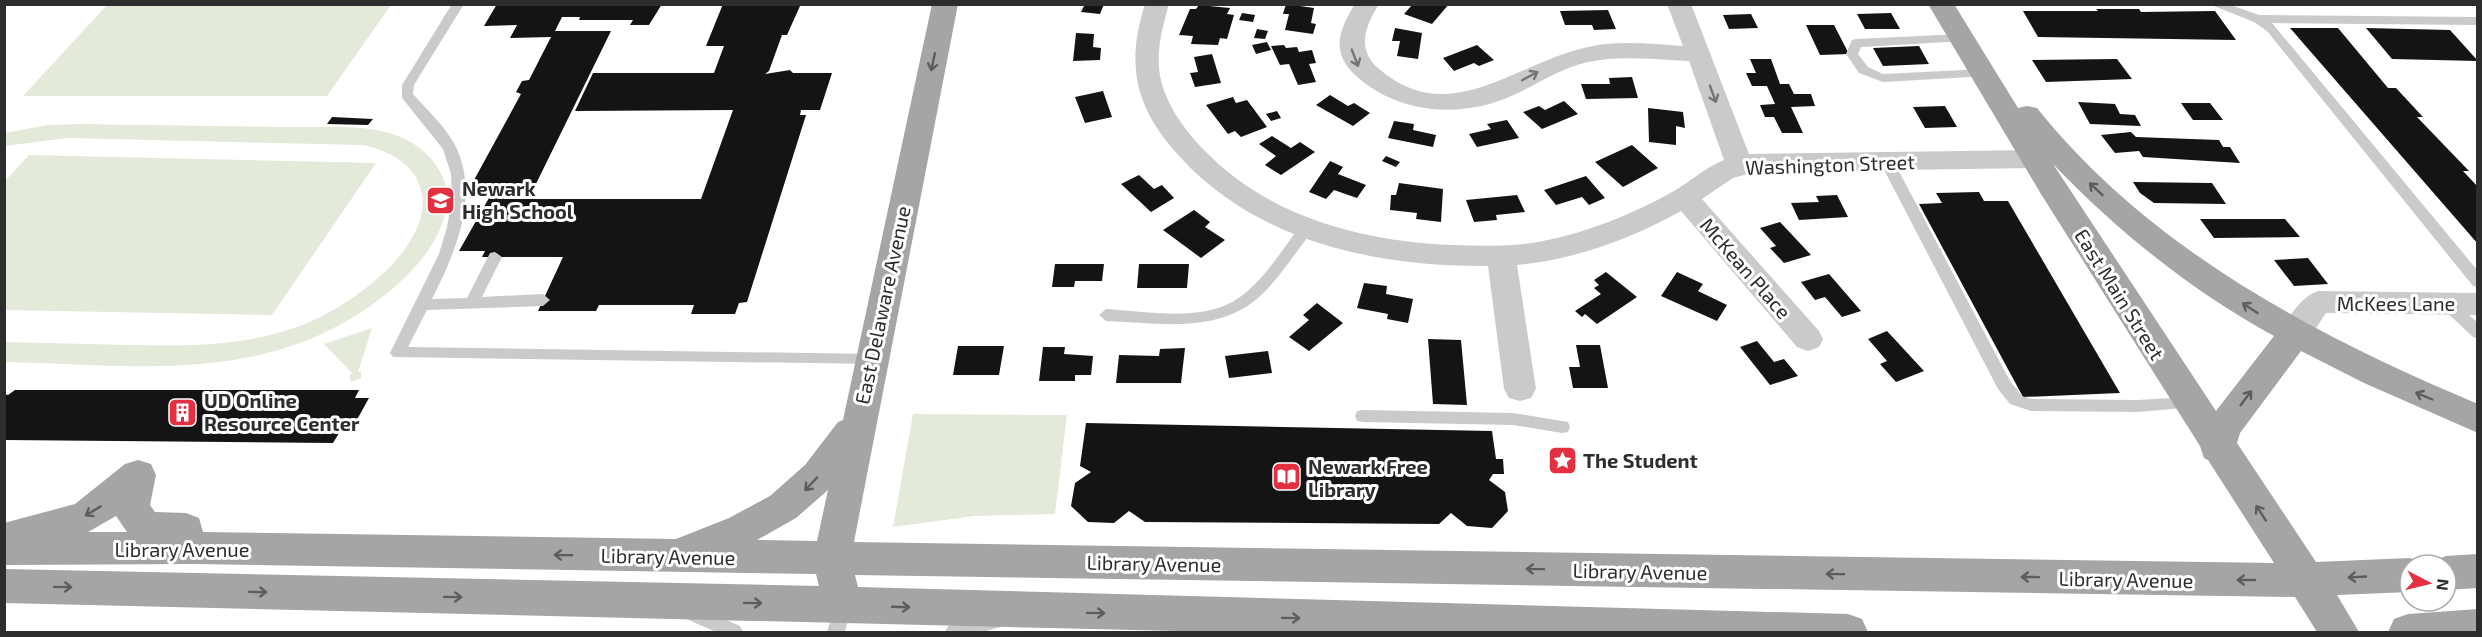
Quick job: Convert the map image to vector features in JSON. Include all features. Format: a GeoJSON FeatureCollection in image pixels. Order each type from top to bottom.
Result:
{"type":"FeatureCollection","features":[{"type":"Feature","properties":{"kind":"main road","name":"East Delaware Avenue"},"geometry":{"type":"LineString","coordinates":[[839,619],[832,559],[858,420],[945,4]]}},
{"type":"Feature","properties":{"kind":"main road","name":"East Main Street"},"geometry":{"type":"LineString","coordinates":[[1941,4],[2034,159],[2217,448],[2339,633]]}},
{"type":"Feature","properties":{"kind":"main road"},"geometry":{"type":"LineString","coordinates":[[1972,55],[2000,79],[2058,153],[2132,223],[2207,281],[2295,334],[2372,373],[2478,419]]}},
{"type":"Feature","properties":{"kind":"main road"},"geometry":{"type":"LineString","coordinates":[[2217,448],[2224,427],[2295,334]]}},
{"type":"Feature","properties":{"kind":"main road"},"geometry":{"type":"LineString","coordinates":[[664,556],[750,528],[780,510],[804,492],[832,461],[858,420]]}},
{"type":"Feature","properties":{"kind":"main road"},"geometry":{"type":"LineString","coordinates":[[4,539],[69,523],[89,514],[109,501],[138,475],[131,508],[143,525],[159,529],[361,532],[437,552]]}},
{"type":"Feature","properties":{"kind":"main road","name":"Library Avenue"},"geometry":{"type":"LineString","coordinates":[[4,549],[193,548],[2304,580],[2398,576]]}},
{"type":"Feature","properties":{"kind":"main road"},"geometry":{"type":"LineString","coordinates":[[2458,573],[2478,572]]}},
{"type":"Feature","properties":{"kind":"main road","name":"Library Avenue"},"geometry":{"type":"LineString","coordinates":[[4,586],[662,601],[839,619],[1030,612],[1451,627],[1848,633]]}},
{"type":"Feature","properties":{"kind":"main road"},"geometry":{"type":"LineString","coordinates":[[2408,633],[2478,627]]}},
{"type":"Feature","properties":{"kind":"street","name":"Washington Street"},"geometry":{"type":"LineString","coordinates":[[1157,4],[1148,30],[1144,58],[1148,87],[1159,111],[1197,162],[1220,183],[1248,202],[1306,230],[1370,246],[1416,254],[1501,256],[1537,253],[1601,238],[1685,198],[1739,164],[2034,159]]}},
{"type":"Feature","properties":{"kind":"street"},"geometry":{"type":"LineString","coordinates":[[1368,4],[1353,29],[1352,54],[1359,68],[1378,82],[1399,91],[1447,103],[1470,101],[1496,92],[1551,64],[1591,54],[1699,54]]}},
{"type":"Feature","properties":{"kind":"street"},"geometry":{"type":"LineString","coordinates":[[1679,4],[1739,164]]}},
{"type":"Feature","properties":{"kind":"street","name":"McKean Place"},"geometry":{"type":"LineString","coordinates":[[1685,198],[1808,339]]}},
{"type":"Feature","properties":{"kind":"street"},"geometry":{"type":"LineString","coordinates":[[1501,256],[1520,389]]}},
{"type":"Feature","properties":{"kind":"street","name":"McKees Lane"},"geometry":{"type":"LineString","coordinates":[[2295,334],[2318,302],[2478,303]]}},
{"type":"Feature","properties":{"kind":"lane"},"geometry":{"type":"LineString","coordinates":[[458,4],[408,85],[407,95],[450,148],[458,171],[459,195],[455,231],[398,353],[871,360]]}},
{"type":"Feature","properties":{"kind":"lane"},"geometry":{"type":"LineString","coordinates":[[2215,4],[2258,19],[2271,28],[2478,282]]}},
{"type":"Feature","properties":{"kind":"lane"},"geometry":{"type":"LineString","coordinates":[[2258,19],[2478,21]]}},
{"type":"Feature","properties":{"kind":"lane"},"geometry":{"type":"LineString","coordinates":[[1856,43],[1972,55],[1882,78],[1858,67],[1852,54],[1856,43]]}},
{"type":"Feature","properties":{"kind":"lane"},"geometry":{"type":"LineString","coordinates":[[1887,162],[2004,385],[2016,400],[2031,405],[2138,406],[2189,403]]}},
{"type":"Feature","properties":{"kind":"lane"},"geometry":{"type":"LineString","coordinates":[[1106,315],[1180,317],[1216,314],[1240,305],[1254,294],[1306,230]]}},
{"type":"Feature","properties":{"kind":"lane"},"geometry":{"type":"LineString","coordinates":[[472,302],[495,257]]}},
{"type":"Feature","properties":{"kind":"lane"},"geometry":{"type":"LineString","coordinates":[[420,305],[543,300]]}},
{"type":"Feature","properties":{"kind":"lane"},"geometry":{"type":"LineString","coordinates":[[2446,303],[2478,333]]}},
{"type":"Feature","properties":{"kind":"lane"},"geometry":{"type":"LineString","coordinates":[[1363,416],[1513,419],[1562,427]]}},
{"type":"Feature","properties":{"kind":"lane"},"geometry":{"type":"LineString","coordinates":[[662,601],[734,633]]}},
{"type":"Feature","properties":{"kind":"lane"},"geometry":{"type":"LineString","coordinates":[[954,633],[1030,612]]}},
{"type":"Feature","properties":{"kind":"green space"},"geometry":{"type":"Polygon","coordinates":[[[107,5],[391,5],[327,96],[23,96],[107,5]]]}},
{"type":"Feature","properties":{"kind":"green space"},"geometry":{"type":"Polygon","coordinates":[[[48,125],[344,127],[389,133],[423,150],[438,167],[446,188],[446,211],[437,236],[423,258],[395,287],[341,324],[296,344],[250,357],[203,364],[106,366],[5,362],[5,342],[200,345],[234,342],[297,327],[328,313],[357,295],[387,270],[408,245],[421,215],[422,194],[419,184],[408,167],[392,155],[362,145],[67,138],[5,146],[5,133],[48,125]]]}},
{"type":"Feature","properties":{"kind":"green space"},"geometry":{"type":"Polygon","coordinates":[[[29,155],[376,163],[272,315],[5,310],[5,181],[29,155]]]}},
{"type":"Feature","properties":{"kind":"green space"},"geometry":{"type":"Polygon","coordinates":[[[372,328],[358,372],[361,372],[361,378],[351,382],[349,376],[352,373],[324,344],[372,328]]]}},
{"type":"Feature","properties":{"kind":"green space"},"geometry":{"type":"Polygon","coordinates":[[[913,414],[1067,415],[1055,514],[974,516],[893,527],[913,414]]]}},
{"type":"Feature","properties":{"kind":"building"},"geometry":{"type":"Polygon","coordinates":[[[497,4],[662,4],[649,25],[630,25],[633,20],[579,20],[580,17],[562,17],[555,31],[611,31],[532,192],[508,192],[503,199],[701,199],[733,110],[575,111],[593,73],[714,73],[724,46],[706,46],[723,4],[800,6],[787,35],[782,35],[769,71],[765,74],[790,70],[793,73],[832,73],[820,110],[801,110],[800,115],[806,115],[747,302],[739,303],[735,314],[691,314],[694,305],[599,305],[596,311],[538,311],[563,257],[482,257],[485,251],[459,251],[493,191],[468,191],[521,94],[516,92],[522,81],[529,80],[551,37],[510,38],[517,25],[484,26],[497,4]]]}},
{"type":"Feature","properties":{"kind":"building"},"geometry":{"type":"Polygon","coordinates":[[[1085,4],[1104,4],[1100,14],[1081,12],[1085,4]]]}},
{"type":"Feature","properties":{"kind":"building"},"geometry":{"type":"Polygon","coordinates":[[[1286,4],[1314,8],[1311,23],[1316,24],[1313,34],[1285,30],[1289,14],[1283,14],[1286,4]]]}},
{"type":"Feature","properties":{"kind":"building"},"geometry":{"type":"Polygon","coordinates":[[[1449,4],[1432,24],[1404,14],[1412,5],[1449,4]]]}},
{"type":"Feature","properties":{"kind":"building"},"geometry":{"type":"Polygon","coordinates":[[[1199,5],[1230,8],[1227,14],[1234,15],[1227,39],[1220,38],[1218,45],[1191,44],[1193,36],[1179,35],[1190,9],[1196,9],[1199,5]]]}},
{"type":"Feature","properties":{"kind":"building"},"geometry":{"type":"Polygon","coordinates":[[[2096,9],[2139,9],[2141,12],[2215,11],[2236,40],[2038,37],[2023,11],[2098,11],[2096,9]]]}},
{"type":"Feature","properties":{"kind":"building"},"geometry":{"type":"Polygon","coordinates":[[[1608,10],[1616,29],[1594,30],[1592,25],[1565,25],[1560,11],[1608,10]]]}},
{"type":"Feature","properties":{"kind":"building"},"geometry":{"type":"Polygon","coordinates":[[[1242,13],[1255,15],[1253,22],[1239,20],[1242,13]]]}},
{"type":"Feature","properties":{"kind":"building"},"geometry":{"type":"Polygon","coordinates":[[[1891,13],[1900,29],[1865,29],[1857,14],[1891,13]]]}},
{"type":"Feature","properties":{"kind":"building"},"geometry":{"type":"Polygon","coordinates":[[[1751,14],[1758,28],[1729,29],[1723,15],[1751,14]]]}},
{"type":"Feature","properties":{"kind":"building"},"geometry":{"type":"Polygon","coordinates":[[[1806,25],[1834,25],[1849,54],[1820,55],[1806,25]]]}},
{"type":"Feature","properties":{"kind":"building"},"geometry":{"type":"Polygon","coordinates":[[[1395,28],[1422,33],[1418,59],[1397,56],[1400,41],[1392,41],[1395,28]]]}},
{"type":"Feature","properties":{"kind":"building"},"geometry":{"type":"Polygon","coordinates":[[[2290,28],[2338,28],[2388,88],[2396,88],[2423,117],[2417,117],[2469,171],[2463,171],[2478,187],[2478,244],[2290,28]]]}},
{"type":"Feature","properties":{"kind":"building"},"geometry":{"type":"Polygon","coordinates":[[[2366,28],[2450,30],[2478,61],[2392,59],[2366,28]]]}},
{"type":"Feature","properties":{"kind":"building"},"geometry":{"type":"Polygon","coordinates":[[[1257,29],[1268,31],[1265,39],[1254,38],[1257,29]]]}},
{"type":"Feature","properties":{"kind":"building"},"geometry":{"type":"Polygon","coordinates":[[[1076,33],[1094,34],[1093,47],[1101,48],[1100,60],[1073,61],[1076,33]]]}},
{"type":"Feature","properties":{"kind":"building"},"geometry":{"type":"Polygon","coordinates":[[[1267,42],[1271,50],[1256,54],[1252,45],[1267,42]]]}},
{"type":"Feature","properties":{"kind":"building"},"geometry":{"type":"Polygon","coordinates":[[[1284,45],[1286,48],[1297,47],[1299,52],[1312,50],[1316,63],[1309,64],[1316,82],[1298,85],[1289,64],[1280,65],[1271,46],[1284,45]]]}},
{"type":"Feature","properties":{"kind":"building"},"geometry":{"type":"Polygon","coordinates":[[[1477,45],[1494,60],[1479,66],[1474,63],[1454,71],[1443,58],[1477,45]]]}},
{"type":"Feature","properties":{"kind":"building"},"geometry":{"type":"Polygon","coordinates":[[[1919,46],[1929,64],[1883,66],[1873,48],[1919,46]]]}},
{"type":"Feature","properties":{"kind":"building"},"geometry":{"type":"Polygon","coordinates":[[[1212,54],[1221,83],[1195,87],[1190,73],[1198,72],[1194,57],[1212,54]]]}},
{"type":"Feature","properties":{"kind":"building"},"geometry":{"type":"Polygon","coordinates":[[[1750,59],[1771,59],[1780,84],[1789,84],[1794,94],[1811,94],[1815,106],[1791,107],[1803,133],[1782,133],[1774,117],[1765,117],[1760,105],[1775,104],[1767,86],[1752,86],[1746,73],[1756,73],[1750,59]]]}},
{"type":"Feature","properties":{"kind":"building"},"geometry":{"type":"Polygon","coordinates":[[[2117,59],[2132,79],[2046,82],[2032,60],[2117,59]]]}},
{"type":"Feature","properties":{"kind":"building"},"geometry":{"type":"Polygon","coordinates":[[[1632,77],[1638,98],[1586,99],[1581,84],[1610,84],[1609,78],[1632,77]]]}},
{"type":"Feature","properties":{"kind":"building"},"geometry":{"type":"Polygon","coordinates":[[[1103,91],[1112,117],[1085,123],[1075,97],[1103,91]]]}},
{"type":"Feature","properties":{"kind":"building"},"geometry":{"type":"Polygon","coordinates":[[[1330,95],[1348,106],[1354,103],[1370,113],[1353,126],[1316,105],[1330,95]]]}},
{"type":"Feature","properties":{"kind":"building"},"geometry":{"type":"Polygon","coordinates":[[[1233,97],[1236,103],[1247,100],[1267,127],[1241,137],[1235,131],[1228,134],[1206,105],[1233,97]]]}},
{"type":"Feature","properties":{"kind":"building"},"geometry":{"type":"Polygon","coordinates":[[[1564,101],[1578,114],[1542,129],[1523,112],[1539,106],[1545,110],[1564,101]]]}},
{"type":"Feature","properties":{"kind":"building"},"geometry":{"type":"Polygon","coordinates":[[[2078,102],[2115,104],[2120,114],[2135,115],[2141,126],[2090,124],[2078,102]]]}},
{"type":"Feature","properties":{"kind":"building"},"geometry":{"type":"Polygon","coordinates":[[[2181,103],[2210,103],[2223,120],[2193,120],[2181,103]]]}},
{"type":"Feature","properties":{"kind":"building"},"geometry":{"type":"Polygon","coordinates":[[[1945,106],[1957,127],[1925,128],[1913,107],[1945,106]]]}},
{"type":"Feature","properties":{"kind":"building"},"geometry":{"type":"Polygon","coordinates":[[[1648,108],[1683,112],[1685,128],[1676,126],[1676,145],[1649,142],[1648,108]]]}},
{"type":"Feature","properties":{"kind":"building"},"geometry":{"type":"Polygon","coordinates":[[[1277,111],[1281,118],[1271,121],[1266,114],[1277,111]]]}},
{"type":"Feature","properties":{"kind":"building"},"geometry":{"type":"Polygon","coordinates":[[[332,117],[373,119],[368,125],[327,124],[332,117]]]}},
{"type":"Feature","properties":{"kind":"building"},"geometry":{"type":"Polygon","coordinates":[[[1507,120],[1519,138],[1477,147],[1469,134],[1491,129],[1487,124],[1507,120]]]}},
{"type":"Feature","properties":{"kind":"building"},"geometry":{"type":"Polygon","coordinates":[[[1394,121],[1414,124],[1413,130],[1436,135],[1433,147],[1388,138],[1394,121]]]}},
{"type":"Feature","properties":{"kind":"building"},"geometry":{"type":"Polygon","coordinates":[[[2131,132],[2136,137],[2219,140],[2223,147],[2230,147],[2240,163],[2143,157],[2139,151],[2115,153],[2101,135],[2131,132]]]}},
{"type":"Feature","properties":{"kind":"building"},"geometry":{"type":"Polygon","coordinates":[[[1272,136],[1291,148],[1300,142],[1315,152],[1281,175],[1265,165],[1276,156],[1259,144],[1272,136]]]}},
{"type":"Feature","properties":{"kind":"building"},"geometry":{"type":"Polygon","coordinates":[[[1632,145],[1658,168],[1623,187],[1595,162],[1632,145]]]}},
{"type":"Feature","properties":{"kind":"building"},"geometry":{"type":"Polygon","coordinates":[[[1386,156],[1400,162],[1396,167],[1382,161],[1386,156]]]}},
{"type":"Feature","properties":{"kind":"building"},"geometry":{"type":"Polygon","coordinates":[[[1330,161],[1343,167],[1338,174],[1366,185],[1357,198],[1334,190],[1326,199],[1309,192],[1330,161]]]}},
{"type":"Feature","properties":{"kind":"building"},"geometry":{"type":"Polygon","coordinates":[[[1139,175],[1154,189],[1162,185],[1174,198],[1151,212],[1121,184],[1139,175]]]}},
{"type":"Feature","properties":{"kind":"building"},"geometry":{"type":"Polygon","coordinates":[[[1586,176],[1605,198],[1589,205],[1582,197],[1556,205],[1544,190],[1586,176]]]}},
{"type":"Feature","properties":{"kind":"building"},"geometry":{"type":"Polygon","coordinates":[[[2133,182],[2212,183],[2226,204],[2154,203],[2140,193],[2133,182]]]}},
{"type":"Feature","properties":{"kind":"building"},"geometry":{"type":"Polygon","coordinates":[[[1399,183],[1443,189],[1441,222],[1416,219],[1417,213],[1390,210],[1391,195],[1396,195],[1399,183]]]}},
{"type":"Feature","properties":{"kind":"building"},"geometry":{"type":"Polygon","coordinates":[[[1979,192],[1984,201],[2008,201],[2120,393],[2023,397],[1919,204],[1942,203],[1936,193],[1979,192]]]}},
{"type":"Feature","properties":{"kind":"building"},"geometry":{"type":"Polygon","coordinates":[[[1517,195],[1525,212],[1496,215],[1497,220],[1474,222],[1466,200],[1517,195]]]}},
{"type":"Feature","properties":{"kind":"building"},"geometry":{"type":"Polygon","coordinates":[[[1837,195],[1848,217],[1799,220],[1791,203],[1819,202],[1816,196],[1837,195]]]}},
{"type":"Feature","properties":{"kind":"building"},"geometry":{"type":"Polygon","coordinates":[[[1194,210],[1210,222],[1205,227],[1225,240],[1201,258],[1163,230],[1194,210]]]}},
{"type":"Feature","properties":{"kind":"building"},"geometry":{"type":"Polygon","coordinates":[[[2200,219],[2285,219],[2300,237],[2214,238],[2200,219]]]}},
{"type":"Feature","properties":{"kind":"building"},"geometry":{"type":"Polygon","coordinates":[[[1780,222],[1811,255],[1784,263],[1770,248],[1776,246],[1760,228],[1780,222]]]}},
{"type":"Feature","properties":{"kind":"building"},"geometry":{"type":"Polygon","coordinates":[[[2308,258],[2328,284],[2294,286],[2274,260],[2308,258]]]}},
{"type":"Feature","properties":{"kind":"building"},"geometry":{"type":"Polygon","coordinates":[[[1055,264],[1104,264],[1102,281],[1075,281],[1074,287],[1052,287],[1055,264]]]}},
{"type":"Feature","properties":{"kind":"building"},"geometry":{"type":"Polygon","coordinates":[[[1139,264],[1189,264],[1187,288],[1137,288],[1139,264]]]}},
{"type":"Feature","properties":{"kind":"building"},"geometry":{"type":"Polygon","coordinates":[[[1606,272],[1637,297],[1597,324],[1585,314],[1582,317],[1575,311],[1601,294],[1594,288],[1599,285],[1594,280],[1606,272]]]}},
{"type":"Feature","properties":{"kind":"building"},"geometry":{"type":"Polygon","coordinates":[[[1677,272],[1703,284],[1698,291],[1727,305],[1717,321],[1661,296],[1677,272]]]}},
{"type":"Feature","properties":{"kind":"building"},"geometry":{"type":"Polygon","coordinates":[[[1829,274],[1861,311],[1842,317],[1825,297],[1815,300],[1801,282],[1829,274]]]}},
{"type":"Feature","properties":{"kind":"building"},"geometry":{"type":"Polygon","coordinates":[[[1364,283],[1387,286],[1386,294],[1413,299],[1408,323],[1387,319],[1388,314],[1357,308],[1364,283]]]}},
{"type":"Feature","properties":{"kind":"building"},"geometry":{"type":"Polygon","coordinates":[[[1317,303],[1343,323],[1309,351],[1289,337],[1309,320],[1303,315],[1317,303]]]}},
{"type":"Feature","properties":{"kind":"building"},"geometry":{"type":"Polygon","coordinates":[[[1887,331],[1924,371],[1896,382],[1880,364],[1887,361],[1868,339],[1887,331]]]}},
{"type":"Feature","properties":{"kind":"building"},"geometry":{"type":"Polygon","coordinates":[[[1428,339],[1461,340],[1467,405],[1433,404],[1428,339]]]}},
{"type":"Feature","properties":{"kind":"building"},"geometry":{"type":"Polygon","coordinates":[[[1757,341],[1774,362],[1784,359],[1798,376],[1770,385],[1740,347],[1757,341]]]}},
{"type":"Feature","properties":{"kind":"building"},"geometry":{"type":"Polygon","coordinates":[[[1576,345],[1600,345],[1608,388],[1573,388],[1569,367],[1580,367],[1576,345]]]}},
{"type":"Feature","properties":{"kind":"building"},"geometry":{"type":"Polygon","coordinates":[[[958,346],[1004,346],[999,375],[953,375],[958,346]]]}},
{"type":"Feature","properties":{"kind":"building"},"geometry":{"type":"Polygon","coordinates":[[[1043,347],[1065,347],[1064,354],[1093,356],[1091,375],[1075,375],[1075,381],[1039,381],[1043,347]]]}},
{"type":"Feature","properties":{"kind":"building"},"geometry":{"type":"Polygon","coordinates":[[[1185,348],[1181,383],[1116,383],[1119,355],[1159,356],[1160,349],[1185,348]]]}},
{"type":"Feature","properties":{"kind":"building"},"geometry":{"type":"Polygon","coordinates":[[[1268,351],[1272,373],[1229,378],[1225,356],[1268,351]]]}},
{"type":"Feature","properties":{"kind":"building","name":"UD Online Resource Center"},"geometry":{"type":"Polygon","coordinates":[[[15,390],[359,390],[355,398],[369,398],[354,425],[344,425],[333,443],[4,440],[4,394],[8,395],[15,390]]]}},
{"type":"Feature","properties":{"kind":"building","name":"Newark Free Library"},"geometry":{"type":"Polygon","coordinates":[[[1086,423],[1492,431],[1496,459],[1503,459],[1504,474],[1493,474],[1489,480],[1505,492],[1508,511],[1492,528],[1467,526],[1451,513],[1439,524],[1145,522],[1129,511],[1114,523],[1088,522],[1071,506],[1075,483],[1091,472],[1080,466],[1086,423]]]}},
{"type":"Feature","properties":{"kind":"place","name":"Newark High School"},"geometry":{"type":"Point","coordinates":[441,200]}},
{"type":"Feature","properties":{"kind":"place","name":"UD Online Resource Center"},"geometry":{"type":"Point","coordinates":[183,412]}},
{"type":"Feature","properties":{"kind":"place","name":"The Student"},"geometry":{"type":"Point","coordinates":[1562,460]}},
{"type":"Feature","properties":{"kind":"place","name":"Newark Free Library"},"geometry":{"type":"Point","coordinates":[1287,477]}}]}
